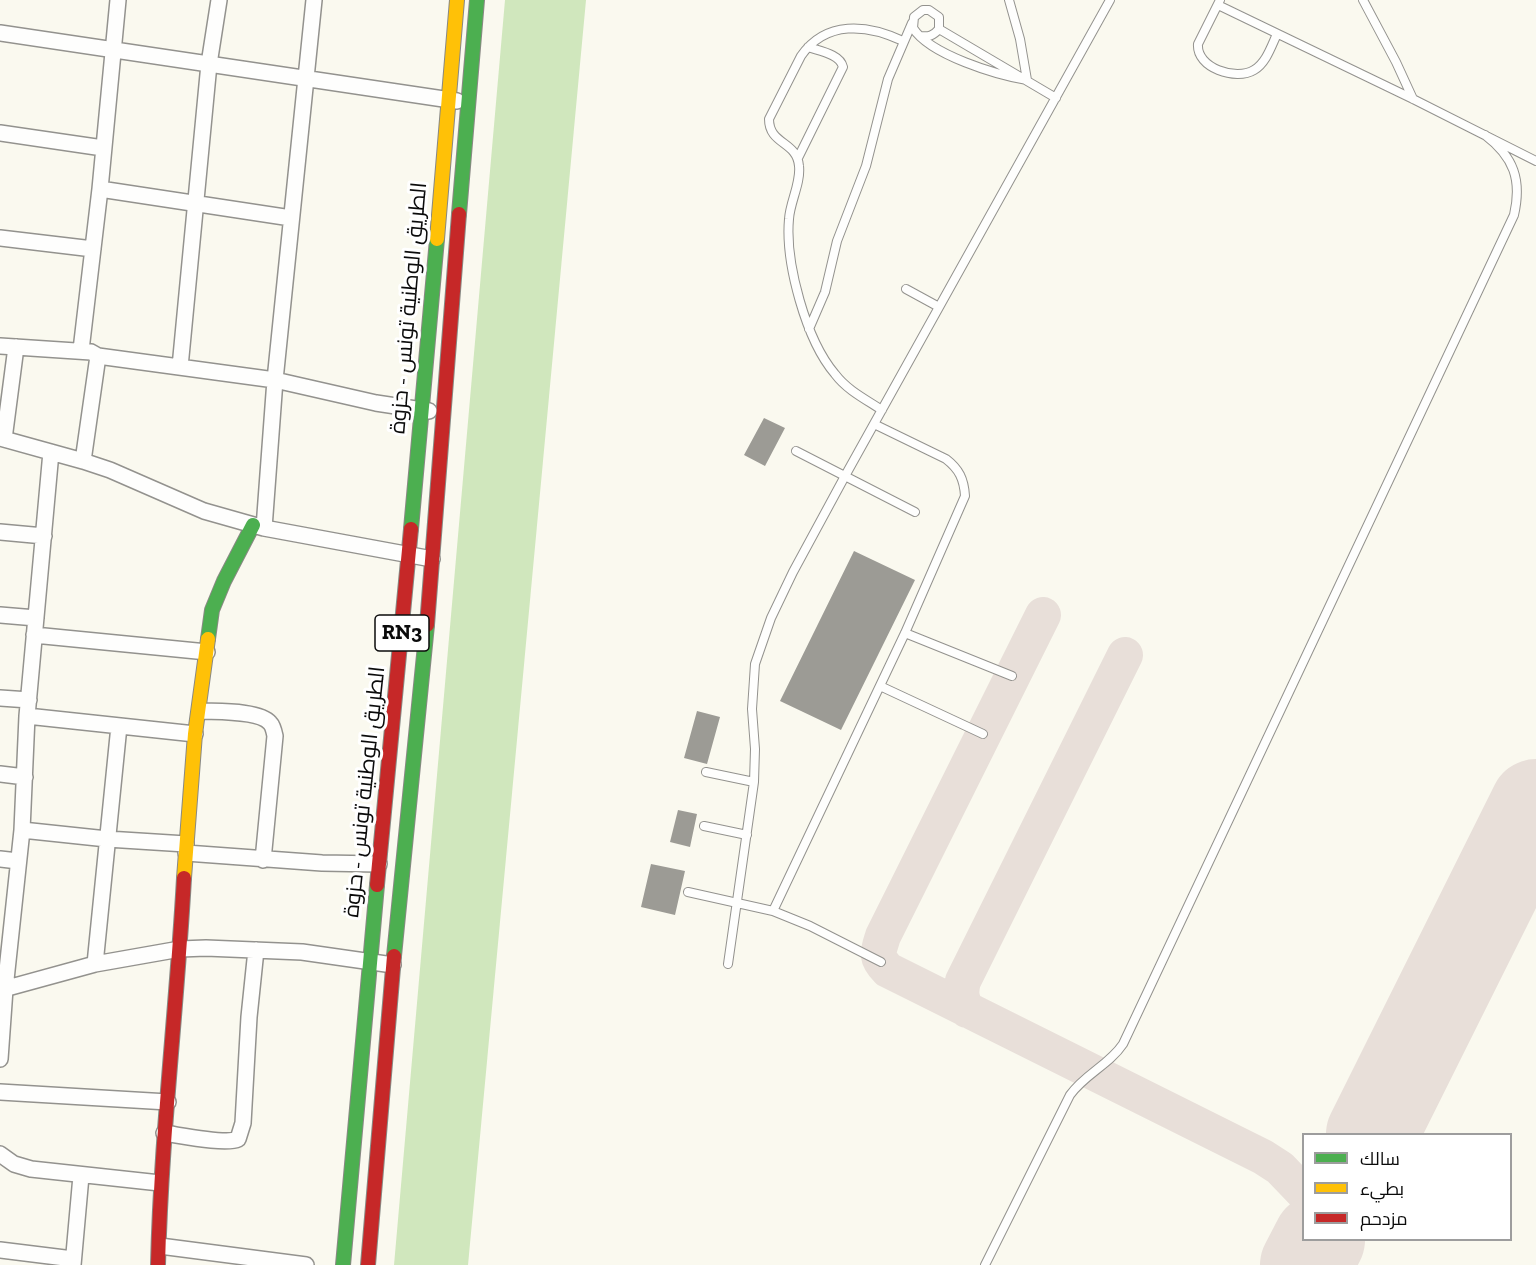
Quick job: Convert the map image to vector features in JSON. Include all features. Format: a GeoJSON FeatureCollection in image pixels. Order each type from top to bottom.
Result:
{"type":"FeatureCollection","features":[{"type":"Feature","properties":{"kind":"main road","name":"الطريق الوطنية تونس - حزوة"},"geometry":{"type":"LineString","coordinates":[[343,1265],[422,411],[457,0]]}},
{"type":"Feature","properties":{"kind":"main road","name":"الطريق الوطنية تونس - حزوة"},"geometry":{"type":"LineString","coordinates":[[368,1265],[393,965],[432,559],[477,0]]}},
{"type":"Feature","properties":{"kind":"main road"},"geometry":{"type":"LineString","coordinates":[[158,1265],[160,1183],[195,734],[214,602],[259,526]]}},
{"type":"Feature","properties":{"kind":"street"},"geometry":{"type":"LineString","coordinates":[[81,350],[100,189],[118,0]]}},
{"type":"Feature","properties":{"kind":"street"},"geometry":{"type":"LineString","coordinates":[[180,367],[194,202],[209,64],[219,0]]}},
{"type":"Feature","properties":{"kind":"street"},"geometry":{"type":"LineString","coordinates":[[259,526],[314,0]]}},
{"type":"Feature","properties":{"kind":"street"},"geometry":{"type":"LineString","coordinates":[[0,33],[469,102]]}},
{"type":"Feature","properties":{"kind":"street"},"geometry":{"type":"LineString","coordinates":[[0,133],[103,148]]}},
{"type":"Feature","properties":{"kind":"street"},"geometry":{"type":"LineString","coordinates":[[100,189],[291,218]]}},
{"type":"Feature","properties":{"kind":"street"},"geometry":{"type":"LineString","coordinates":[[0,238],[93,249]]}},
{"type":"Feature","properties":{"kind":"street"},"geometry":{"type":"LineString","coordinates":[[0,346],[81,350],[98,356],[275,380],[376,404],[442,413]]}},
{"type":"Feature","properties":{"kind":"street"},"geometry":{"type":"LineString","coordinates":[[16,347],[2,439],[83,460],[204,511],[259,526],[432,559]]}},
{"type":"Feature","properties":{"kind":"street"},"geometry":{"type":"LineString","coordinates":[[83,460],[98,356]]}},
{"type":"Feature","properties":{"kind":"street"},"geometry":{"type":"LineString","coordinates":[[0,1059],[2,989],[21,830],[28,700],[51,452]]}},
{"type":"Feature","properties":{"kind":"street"},"geometry":{"type":"LineString","coordinates":[[0,532],[44,536]]}},
{"type":"Feature","properties":{"kind":"street"},"geometry":{"type":"LineString","coordinates":[[0,615],[36,618]]}},
{"type":"Feature","properties":{"kind":"street"},"geometry":{"type":"LineString","coordinates":[[34,634],[207,652]]}},
{"type":"Feature","properties":{"kind":"street"},"geometry":{"type":"LineString","coordinates":[[0,698],[28,700]]}},
{"type":"Feature","properties":{"kind":"street"},"geometry":{"type":"LineString","coordinates":[[200,711],[255,716],[265,719],[273,728],[275,736],[263,860]]}},
{"type":"Feature","properties":{"kind":"street"},"geometry":{"type":"LineString","coordinates":[[27,716],[195,734]]}},
{"type":"Feature","properties":{"kind":"street"},"geometry":{"type":"LineString","coordinates":[[95,964],[119,726]]}},
{"type":"Feature","properties":{"kind":"street"},"geometry":{"type":"LineString","coordinates":[[0,774],[25,777]]}},
{"type":"Feature","properties":{"kind":"street"},"geometry":{"type":"LineString","coordinates":[[21,830],[263,860],[379,864]]}},
{"type":"Feature","properties":{"kind":"street"},"geometry":{"type":"LineString","coordinates":[[0,859],[18,861]]}},
{"type":"Feature","properties":{"kind":"street"},"geometry":{"type":"LineString","coordinates":[[2,989],[95,964],[180,949],[302,952],[393,965]]}},
{"type":"Feature","properties":{"kind":"street"},"geometry":{"type":"LineString","coordinates":[[164,1133],[233,1142],[238,1139],[243,1123],[249,1017],[256,950]]}},
{"type":"Feature","properties":{"kind":"street"},"geometry":{"type":"LineString","coordinates":[[0,1092],[168,1102]]}},
{"type":"Feature","properties":{"kind":"street"},"geometry":{"type":"LineString","coordinates":[[0,1154],[14,1164],[31,1169],[160,1183]]}},
{"type":"Feature","properties":{"kind":"street"},"geometry":{"type":"LineString","coordinates":[[0,1250],[73,1262],[81,1176]]}},
{"type":"Feature","properties":{"kind":"street"},"geometry":{"type":"LineString","coordinates":[[160,1246],[306,1265]]}},
{"type":"Feature","properties":{"kind":"lane"},"geometry":{"type":"LineString","coordinates":[[809,329],[825,292],[837,241],[866,166],[882,99],[903,40],[925,0]]}},
{"type":"Feature","properties":{"kind":"lane"},"geometry":{"type":"LineString","coordinates":[[1010,0],[1027,81]]}},
{"type":"Feature","properties":{"kind":"lane"},"geometry":{"type":"LineString","coordinates":[[728,964],[754,782],[753,687],[755,664],[762,642],[781,595],[845,476],[1110,0]]}},
{"type":"Feature","properties":{"kind":"lane"},"geometry":{"type":"LineString","coordinates":[[1362,0],[1387,44],[1413,99]]}},
{"type":"Feature","properties":{"kind":"lane"},"geometry":{"type":"LineString","coordinates":[[1277,34],[1266,58],[1255,70],[1239,74],[1222,71],[1203,61],[1197,50],[1219,3],[1277,34],[1536,161]]}},
{"type":"Feature","properties":{"kind":"lane"},"geometry":{"type":"LineString","coordinates":[[917,13],[929,10],[935,12],[939,17],[939,29],[934,35],[920,36]]}},
{"type":"Feature","properties":{"kind":"lane"},"geometry":{"type":"LineString","coordinates":[[912,23],[920,36],[953,57],[998,75],[1027,81]]}},
{"type":"Feature","properties":{"kind":"lane"},"geometry":{"type":"LineString","coordinates":[[882,410],[851,390],[836,376],[824,360],[809,329],[790,260],[788,239],[789,217],[800,167],[793,150],[772,134],[769,119],[808,47],[825,33],[847,29],[870,30],[903,40]]}},
{"type":"Feature","properties":{"kind":"lane"},"geometry":{"type":"LineString","coordinates":[[939,29],[1056,98]]}},
{"type":"Feature","properties":{"kind":"lane"},"geometry":{"type":"LineString","coordinates":[[798,158],[843,67],[843,63],[837,58],[808,47]]}},
{"type":"Feature","properties":{"kind":"lane"},"geometry":{"type":"LineString","coordinates":[[985,1265],[1071,1095],[1084,1078],[1109,1061],[1123,1044],[1514,215],[1518,200],[1518,185],[1514,170],[1498,144],[1485,135]]}},
{"type":"Feature","properties":{"kind":"lane"},"geometry":{"type":"LineString","coordinates":[[906,289],[939,307]]}},
{"type":"Feature","properties":{"kind":"lane"},"geometry":{"type":"LineString","coordinates":[[773,911],[905,633],[965,496],[961,475],[955,466],[946,459],[874,424]]}},
{"type":"Feature","properties":{"kind":"lane"},"geometry":{"type":"LineString","coordinates":[[796,450],[915,512]]}},
{"type":"Feature","properties":{"kind":"lane"},"geometry":{"type":"LineString","coordinates":[[905,633],[1012,676]]}},
{"type":"Feature","properties":{"kind":"lane"},"geometry":{"type":"LineString","coordinates":[[880,686],[983,734]]}},
{"type":"Feature","properties":{"kind":"lane"},"geometry":{"type":"LineString","coordinates":[[706,772],[754,782]]}},
{"type":"Feature","properties":{"kind":"lane"},"geometry":{"type":"LineString","coordinates":[[704,826],[747,835]]}},
{"type":"Feature","properties":{"kind":"lane"},"geometry":{"type":"LineString","coordinates":[[688,892],[773,911],[810,926],[880,962]]}},
{"type":"Feature","properties":{"kind":"green space"},"geometry":{"type":"Polygon","coordinates":[[[505,0],[586,0],[468,1265],[394,1265],[505,0]]]}},
{"type":"Feature","properties":{"kind":"building"},"geometry":{"type":"Polygon","coordinates":[[[764,418],[785,428],[765,466],[744,455],[764,418]]]}},
{"type":"Feature","properties":{"kind":"building"},"geometry":{"type":"Polygon","coordinates":[[[854,551],[915,580],[841,730],[780,701],[854,551]]]}},
{"type":"Feature","properties":{"kind":"building"},"geometry":{"type":"Polygon","coordinates":[[[697,711],[720,717],[707,764],[684,758],[697,711]]]}},
{"type":"Feature","properties":{"kind":"building"},"geometry":{"type":"Polygon","coordinates":[[[678,810],[697,814],[690,847],[670,842],[678,810]]]}},
{"type":"Feature","properties":{"kind":"building"},"geometry":{"type":"Polygon","coordinates":[[[651,864],[685,871],[675,915],[641,907],[651,864]]]}},
{"type":"Feature","properties":{"kind":"taxiway"},"geometry":{"type":"LineString","coordinates":[[1043,615],[883,936],[879,958],[888,970],[1263,1157],[1280,1168],[1302,1191]]}},
{"type":"Feature","properties":{"kind":"taxiway"},"geometry":{"type":"LineString","coordinates":[[967,1010],[962,996],[963,981],[1125,655]]}},
{"type":"Feature","properties":{"kind":"taxiway"},"geometry":{"type":"LineString","coordinates":[[1370,1133],[1377,1124]]}},
{"type":"Feature","properties":{"kind":"taxiway"},"geometry":{"type":"LineString","coordinates":[[1307,1263],[1311,1241]]}},
{"type":"Feature","properties":{"kind":"runway"},"geometry":{"type":"LineString","coordinates":[[1372,1133],[1536,805]]}},
{"type":"Feature","properties":{"kind":"runway"},"geometry":{"type":"LineString","coordinates":[[1306,1265],[1318,1241]]}},
{"type":"Feature","properties":{"kind":"traffic: fast"},"geometry":{"type":"LineString","coordinates":[[459,214],[477,0]]}},
{"type":"Feature","properties":{"kind":"traffic: fast"},"geometry":{"type":"LineString","coordinates":[[411,529],[437,239]]}},
{"type":"Feature","properties":{"kind":"traffic: fast"},"geometry":{"type":"LineString","coordinates":[[208,639],[212,610],[253,525]]}},
{"type":"Feature","properties":{"kind":"traffic: fast"},"geometry":{"type":"LineString","coordinates":[[394,956],[427,625]]}},
{"type":"Feature","properties":{"kind":"traffic: fast"},"geometry":{"type":"LineString","coordinates":[[343,1265],[377,885]]}},
{"type":"Feature","properties":{"kind":"traffic: slow"},"geometry":{"type":"LineString","coordinates":[[437,239],[457,0]]}},
{"type":"Feature","properties":{"kind":"traffic: slow"},"geometry":{"type":"LineString","coordinates":[[184,878],[195,734],[208,639]]}},
{"type":"Feature","properties":{"kind":"traffic: jam"},"geometry":{"type":"LineString","coordinates":[[427,625],[459,214]]}},
{"type":"Feature","properties":{"kind":"traffic: jam"},"geometry":{"type":"LineString","coordinates":[[377,885],[411,529]]}},
{"type":"Feature","properties":{"kind":"traffic: jam"},"geometry":{"type":"LineString","coordinates":[[158,1265],[162,1168],[184,878]]}},
{"type":"Feature","properties":{"kind":"traffic: jam"},"geometry":{"type":"LineString","coordinates":[[368,1265],[394,956]]}}]}
